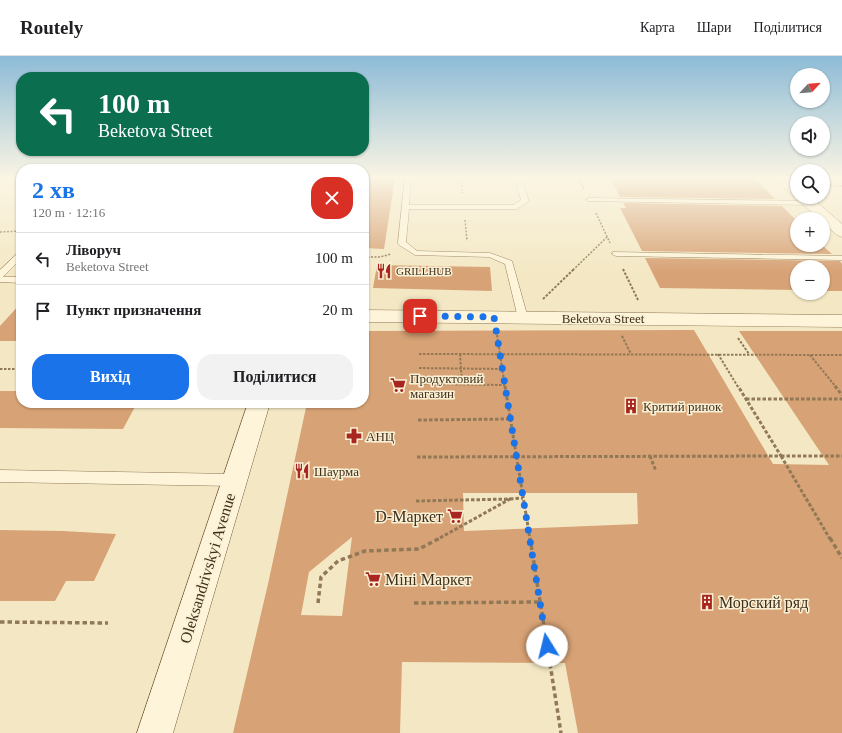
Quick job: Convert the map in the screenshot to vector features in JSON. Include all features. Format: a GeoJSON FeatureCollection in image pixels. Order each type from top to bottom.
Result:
{"type":"FeatureCollection","features":[{"type":"Feature","properties":{"kind":"street"},"geometry":{"type":"LineString","coordinates":[[817,210],[842,232]]}},
{"type":"Feature","properties":{"kind":"street","name":"Beketova Street"},"geometry":{"type":"LineString","coordinates":[[369,316],[842,320]]}},
{"type":"Feature","properties":{"kind":"street","name":"Oleksandrivskyi Avenue"},"geometry":{"type":"LineString","coordinates":[[155,733],[257,408]]}},
{"type":"Feature","properties":{"kind":"lane"},"geometry":{"type":"LineString","coordinates":[[405,210],[402,242],[415,253],[490,255],[509,264],[523,318]]}},
{"type":"Feature","properties":{"kind":"lane"},"geometry":{"type":"LineString","coordinates":[[616,254],[842,258]]}},
{"type":"Feature","properties":{"kind":"lane"},"geometry":{"type":"LineString","coordinates":[[0,275],[16,260]]}},
{"type":"Feature","properties":{"kind":"lane"},"geometry":{"type":"LineString","coordinates":[[0,280],[16,280]]}},
{"type":"Feature","properties":{"kind":"lane"},"geometry":{"type":"LineString","coordinates":[[0,476],[234,480]]}},
{"type":"Feature","properties":{"kind":"path"},"geometry":{"type":"LineString","coordinates":[[464,210],[468,254]]}},
{"type":"Feature","properties":{"kind":"path"},"geometry":{"type":"LineString","coordinates":[[0,232],[16,231]]}},
{"type":"Feature","properties":{"kind":"path"},"geometry":{"type":"LineString","coordinates":[[543,300],[607,237]]}},
{"type":"Feature","properties":{"kind":"path"},"geometry":{"type":"LineString","coordinates":[[369,257],[386,256],[409,248]]}},
{"type":"Feature","properties":{"kind":"path"},"geometry":{"type":"LineString","coordinates":[[494,317],[561,733]]}},
{"type":"Feature","properties":{"kind":"path"},"geometry":{"type":"LineString","coordinates":[[419,354],[842,354]]}},
{"type":"Feature","properties":{"kind":"path"},"geometry":{"type":"LineString","coordinates":[[460,354],[462,384]]}},
{"type":"Feature","properties":{"kind":"path"},"geometry":{"type":"LineString","coordinates":[[718,354],[842,558]]}},
{"type":"Feature","properties":{"kind":"path"},"geometry":{"type":"LineString","coordinates":[[810,355],[842,395]]}},
{"type":"Feature","properties":{"kind":"path"},"geometry":{"type":"LineString","coordinates":[[419,368],[502,369]]}},
{"type":"Feature","properties":{"kind":"path"},"geometry":{"type":"LineString","coordinates":[[0,369],[16,369]]}},
{"type":"Feature","properties":{"kind":"path"},"geometry":{"type":"LineString","coordinates":[[418,384],[504,385]]}},
{"type":"Feature","properties":{"kind":"path"},"geometry":{"type":"LineString","coordinates":[[746,399],[842,399]]}},
{"type":"Feature","properties":{"kind":"path"},"geometry":{"type":"LineString","coordinates":[[418,420],[510,419]]}},
{"type":"Feature","properties":{"kind":"path"},"geometry":{"type":"LineString","coordinates":[[650,456],[656,471]]}},
{"type":"Feature","properties":{"kind":"path"},"geometry":{"type":"LineString","coordinates":[[417,457],[842,456]]}},
{"type":"Feature","properties":{"kind":"path"},"geometry":{"type":"LineString","coordinates":[[416,501],[524,498]]}},
{"type":"Feature","properties":{"kind":"path"},"geometry":{"type":"LineString","coordinates":[[318,603],[321,578],[338,561],[365,551],[419,549],[510,499]]}},
{"type":"Feature","properties":{"kind":"path"},"geometry":{"type":"LineString","coordinates":[[414,603],[540,602]]}},
{"type":"Feature","properties":{"kind":"path"},"geometry":{"type":"LineString","coordinates":[[0,622],[108,623]]}},
{"type":"Feature","properties":{"kind":"building"},"geometry":{"type":"Polygon","coordinates":[[[369,210],[390,210],[384,249],[369,248],[369,210]]]}},
{"type":"Feature","properties":{"kind":"building"},"geometry":{"type":"Polygon","coordinates":[[[621,210],[786,210],[790,214],[790,252],[830,252],[832,254],[642,251],[621,210]]]}},
{"type":"Feature","properties":{"kind":"building"},"geometry":{"type":"Polygon","coordinates":[[[645,258],[790,260],[790,290],[660,288],[645,258]]]}},
{"type":"Feature","properties":{"kind":"building"},"geometry":{"type":"Polygon","coordinates":[[[830,261],[840,261],[842,264],[842,291],[830,291],[830,261]]]}},
{"type":"Feature","properties":{"kind":"building"},"geometry":{"type":"Polygon","coordinates":[[[377,265],[490,267],[492,291],[373,288],[377,265]]]}},
{"type":"Feature","properties":{"kind":"building"},"geometry":{"type":"Polygon","coordinates":[[[16,308],[16,341],[0,341],[0,326],[16,308]]]}},
{"type":"Feature","properties":{"kind":"building"},"geometry":{"type":"Polygon","coordinates":[[[694,330],[773,464],[829,465],[739,331],[842,331],[842,733],[578,733],[565,663],[402,662],[400,733],[233,733],[268,584],[306,408],[369,408],[369,331],[694,330]],[[463,493],[464,531],[638,524],[637,493],[463,493]],[[352,537],[309,572],[301,615],[342,616],[352,537]]]}},
{"type":"Feature","properties":{"kind":"building"},"geometry":{"type":"Polygon","coordinates":[[[0,391],[16,391],[16,408],[134,408],[123,429],[0,428],[0,391]]]}},
{"type":"Feature","properties":{"kind":"building"},"geometry":{"type":"Polygon","coordinates":[[[0,530],[116,534],[94,581],[66,581],[55,601],[0,601],[0,530]]]}},
{"type":"Feature","properties":{"kind":"place","name":"GRILLHUB"},"geometry":{"type":"Point","coordinates":[384,271]}},
{"type":"Feature","properties":{"kind":"place","name":"Продуктовий магазин"},"geometry":{"type":"Point","coordinates":[398,385]}},
{"type":"Feature","properties":{"kind":"place","name":"Критий ринок"},"geometry":{"type":"Point","coordinates":[631,406]}},
{"type":"Feature","properties":{"kind":"place","name":"АНЦ"},"geometry":{"type":"Point","coordinates":[354,436]}},
{"type":"Feature","properties":{"kind":"place","name":"Шаурма"},"geometry":{"type":"Point","coordinates":[302,471]}},
{"type":"Feature","properties":{"kind":"place","name":"D-Mаркет"},"geometry":{"type":"Point","coordinates":[455,516]}},
{"type":"Feature","properties":{"kind":"place","name":"Міні Маркет"},"geometry":{"type":"Point","coordinates":[373,579]}},
{"type":"Feature","properties":{"kind":"place","name":"Морский ряд"},"geometry":{"type":"Point","coordinates":[707,602]}},
{"type":"Feature","properties":{"kind":"route"},"geometry":{"type":"LineString","coordinates":[[420,316],[494,317],[547,646]]}}]}
